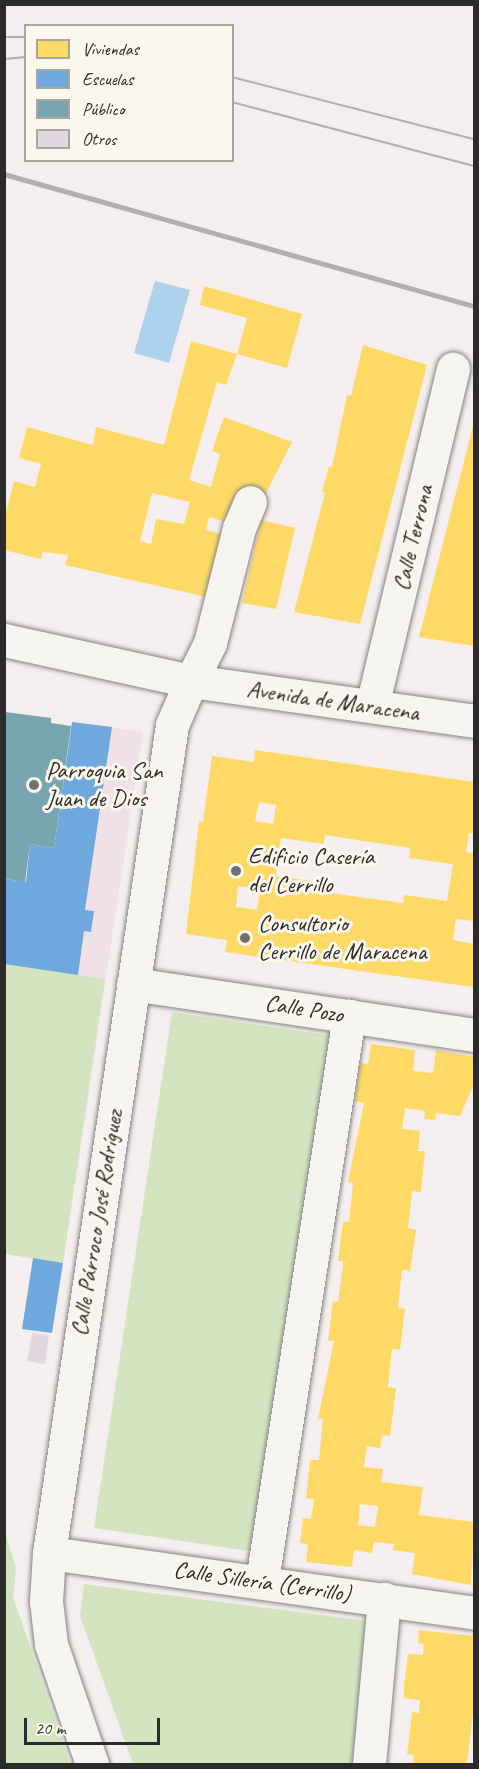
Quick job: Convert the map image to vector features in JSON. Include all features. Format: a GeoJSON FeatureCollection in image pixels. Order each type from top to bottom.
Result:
{"type":"FeatureCollection","features":[{"type":"Feature","properties":{"kind":"street","name":"Calle Terrona"},"geometry":{"type":"LineString","coordinates":[[372,706],[453,369]]}},
{"type":"Feature","properties":{"kind":"street"},"geometry":{"type":"LineString","coordinates":[[191,681],[210,643],[239,528],[250,501]]}},
{"type":"Feature","properties":{"kind":"street","name":"Avenida de Maracena"},"geometry":{"type":"LineString","coordinates":[[4,640],[191,681],[474,721]]}},
{"type":"Feature","properties":{"kind":"street","name":"Calle Párroco José Rodríguez"},"geometry":{"type":"LineString","coordinates":[[92,1764],[51,1644],[46,1601],[49,1552],[172,725],[191,681]]}},
{"type":"Feature","properties":{"kind":"street","name":"Calle Pozo"},"geometry":{"type":"LineString","coordinates":[[133,984],[474,1035]]}},
{"type":"Feature","properties":{"kind":"street"},"geometry":{"type":"LineString","coordinates":[[262,1581],[349,1016]]}},
{"type":"Feature","properties":{"kind":"street","name":"Calle Sillería (Cerrillo)"},"geometry":{"type":"LineString","coordinates":[[49,1552],[474,1613]]}},
{"type":"Feature","properties":{"kind":"street"},"geometry":{"type":"LineString","coordinates":[[369,1764],[384,1599]]}},
{"type":"Feature","properties":{"kind":"shaded area"},"geometry":{"type":"Polygon","coordinates":[[[72,722],[143,732],[63,1263],[5,1254],[4,879],[26,881],[30,844],[54,848],[72,722]]]}},
{"type":"Feature","properties":{"kind":"green space"},"geometry":{"type":"Polygon","coordinates":[[[4,964],[105,979],[63,1263],[5,1254],[4,964]]]}},
{"type":"Feature","properties":{"kind":"green space"},"geometry":{"type":"Polygon","coordinates":[[[172,1012],[334,1036],[256,1552],[94,1528],[172,1012]]]}},
{"type":"Feature","properties":{"kind":"green space"},"geometry":{"type":"Polygon","coordinates":[[[5,1532],[16,1568],[13,1597],[70,1764],[5,1764],[5,1532]]]}},
{"type":"Feature","properties":{"kind":"green space"},"geometry":{"type":"Polygon","coordinates":[[[84,1584],[367,1621],[354,1764],[133,1764],[80,1616],[84,1584]]]}},
{"type":"Feature","properties":{"kind":"water"},"geometry":{"type":"Polygon","coordinates":[[[155,281],[190,290],[169,363],[134,353],[155,281]]]}},
{"type":"Feature","properties":{"kind":"building: Viviendas"},"geometry":{"type":"Polygon","coordinates":[[[204,286],[302,314],[287,368],[237,354],[247,318],[200,305],[204,286]]]}},
{"type":"Feature","properties":{"kind":"building: Viviendas"},"geometry":{"type":"Polygon","coordinates":[[[191,341],[237,354],[226,385],[217,382],[189,480],[211,487],[220,454],[212,451],[224,417],[292,442],[261,503],[226,522],[209,517],[206,530],[224,535],[207,597],[65,565],[68,555],[43,552],[41,559],[4,550],[4,520],[14,481],[35,487],[41,464],[19,458],[27,427],[93,445],[96,427],[164,445],[191,341]],[[152,493],[140,541],[151,544],[156,519],[184,524],[190,502],[152,493]]]}},
{"type":"Feature","properties":{"kind":"building: Viviendas"},"geometry":{"type":"Polygon","coordinates":[[[363,345],[427,365],[360,624],[294,612],[325,493],[322,492],[329,466],[332,467],[347,395],[351,396],[363,345]]]}},
{"type":"Feature","properties":{"kind":"building: Viviendas"},"geometry":{"type":"Polygon","coordinates":[[[474,422],[474,646],[419,637],[474,422]]]}},
{"type":"Feature","properties":{"kind":"building: Viviendas"},"geometry":{"type":"Polygon","coordinates":[[[261,520],[295,528],[276,609],[242,603],[261,520]]]}},
{"type":"Feature","properties":{"kind":"building: Viviendas","name":"Edificio Casería del Cerrillo"},"geometry":{"type":"Polygon","coordinates":[[[255,750],[474,782],[474,833],[469,833],[466,852],[474,854],[474,921],[456,919],[453,940],[474,944],[473,987],[225,952],[227,940],[186,934],[199,821],[203,822],[212,756],[254,762],[255,750]],[[259,802],[255,821],[273,824],[276,805],[259,802]],[[325,835],[324,844],[281,838],[276,876],[318,882],[316,891],[403,903],[404,895],[447,901],[453,864],[409,858],[410,848],[325,835]],[[238,886],[236,907],[257,910],[260,889],[238,886]]]}},
{"type":"Feature","properties":{"kind":"building: Viviendas"},"geometry":{"type":"Polygon","coordinates":[[[371,1044],[415,1050],[413,1071],[433,1073],[436,1050],[474,1057],[474,1084],[460,1116],[436,1113],[435,1120],[424,1119],[425,1111],[405,1108],[402,1129],[420,1131],[418,1151],[425,1151],[421,1192],[412,1191],[408,1228],[416,1230],[410,1271],[402,1270],[398,1308],[405,1309],[400,1350],[392,1349],[388,1387],[396,1388],[390,1436],[382,1435],[380,1448],[367,1446],[364,1467],[383,1469],[381,1482],[423,1487],[419,1515],[474,1522],[471,1585],[412,1574],[415,1553],[393,1550],[394,1544],[374,1542],[372,1553],[354,1550],[352,1567],[306,1562],[308,1544],[300,1543],[303,1518],[311,1519],[314,1499],[306,1498],[310,1460],[319,1460],[323,1419],[318,1419],[334,1341],[328,1341],[333,1301],[338,1302],[343,1265],[343,1261],[338,1261],[343,1222],[349,1222],[353,1183],[348,1182],[364,1103],[355,1101],[360,1063],[368,1064],[371,1044]],[[360,1504],[358,1525],[375,1527],[378,1506],[360,1504]]]}},
{"type":"Feature","properties":{"kind":"building: Viviendas"},"geometry":{"type":"Polygon","coordinates":[[[419,1630],[474,1636],[474,1703],[467,1764],[413,1764],[414,1755],[407,1754],[412,1712],[419,1713],[420,1700],[404,1698],[404,1686],[408,1654],[423,1655],[424,1644],[418,1643],[419,1630]]]}},
{"type":"Feature","properties":{"kind":"building: Escuelas"},"geometry":{"type":"Polygon","coordinates":[[[72,722],[112,727],[85,910],[94,911],[91,932],[84,931],[78,975],[4,964],[4,879],[26,882],[30,844],[54,848],[72,722]]]}},
{"type":"Feature","properties":{"kind":"building: Escuelas"},"geometry":{"type":"Polygon","coordinates":[[[33,1258],[63,1263],[52,1333],[22,1329],[33,1258]]]}},
{"type":"Feature","properties":{"kind":"building: Público","name":"Parroquia San Juan de Dios"},"geometry":{"type":"Polygon","coordinates":[[[5,712],[51,718],[51,723],[71,726],[54,848],[30,844],[25,882],[5,879],[5,712]]]}},
{"type":"Feature","properties":{"kind":"building: Otros"},"geometry":{"type":"Polygon","coordinates":[[[32,1333],[49,1335],[45,1364],[27,1361],[32,1333]]]}},
{"type":"Feature","properties":{"kind":"tram line"},"geometry":{"type":"LineString","coordinates":[[4,37],[24,37]]}},
{"type":"Feature","properties":{"kind":"tram line"},"geometry":{"type":"LineString","coordinates":[[4,59],[24,57]]}},
{"type":"Feature","properties":{"kind":"tram line"},"geometry":{"type":"LineString","coordinates":[[234,78],[474,139]]}},
{"type":"Feature","properties":{"kind":"tram line"},"geometry":{"type":"LineString","coordinates":[[234,103],[474,166]]}},
{"type":"Feature","properties":{"kind":"railway"},"geometry":{"type":"LineString","coordinates":[[4,174],[474,306]]}},
{"type":"Feature","properties":{"kind":"place","name":"Parroquia San Juan de Dios"},"geometry":{"type":"Point","coordinates":[34,785]}},
{"type":"Feature","properties":{"kind":"place","name":"Edificio Casería del Cerrillo"},"geometry":{"type":"Point","coordinates":[236,871]}},
{"type":"Feature","properties":{"kind":"place","name":"Consultorio Cerrillo de Maracena"},"geometry":{"type":"Point","coordinates":[245,938]}}]}
